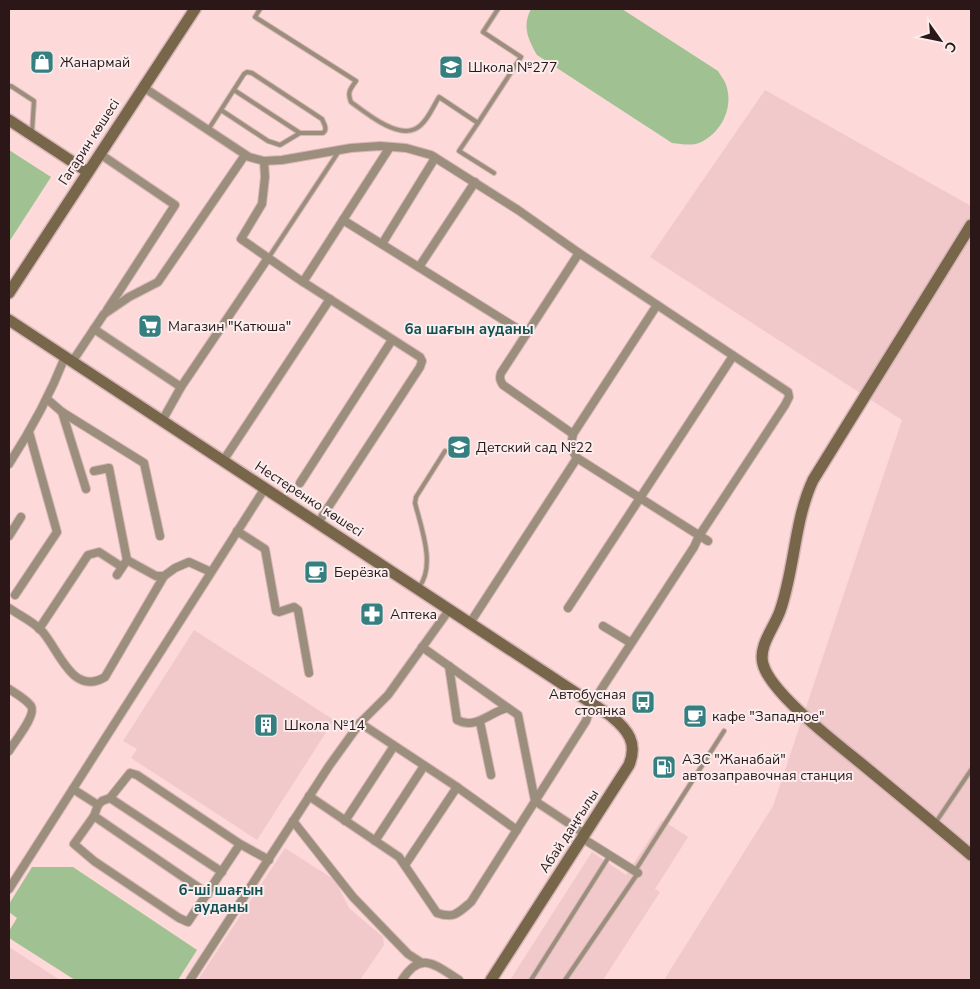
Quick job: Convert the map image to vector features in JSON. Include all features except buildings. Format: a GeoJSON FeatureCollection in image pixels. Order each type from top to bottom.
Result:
{"type":"FeatureCollection","features":[{"type":"Feature","properties":{"kind":"street","name":"Гагарин көшесі"},"geometry":{"type":"LineString","coordinates":[[9,293],[195,9]]}},
{"type":"Feature","properties":{"kind":"street"},"geometry":{"type":"LineString","coordinates":[[143,87],[245,155],[255,159],[264,161],[282,160],[351,148],[390,147],[406,148],[435,158],[475,182],[788,392],[789,397],[785,405],[592,704],[586,721],[471,902],[451,916],[436,913],[399,857],[309,796]]}},
{"type":"Feature","properties":{"kind":"street"},"geometry":{"type":"LineString","coordinates":[[9,120],[88,172]]}},
{"type":"Feature","properties":{"kind":"street"},"geometry":{"type":"LineString","coordinates":[[303,282],[390,147]]}},
{"type":"Feature","properties":{"kind":"street"},"geometry":{"type":"LineString","coordinates":[[9,464],[69,359],[94,329],[175,205],[100,154]]}},
{"type":"Feature","properties":{"kind":"street"},"geometry":{"type":"LineString","coordinates":[[104,314],[158,282],[245,155]]}},
{"type":"Feature","properties":{"kind":"street"},"geometry":{"type":"LineString","coordinates":[[382,244],[435,158]]}},
{"type":"Feature","properties":{"kind":"street"},"geometry":{"type":"LineString","coordinates":[[264,161],[265,177],[262,204],[241,239],[303,282],[420,357],[422,361],[420,367],[318,523]]}},
{"type":"Feature","properties":{"kind":"street"},"geometry":{"type":"LineString","coordinates":[[419,267],[475,182]]}},
{"type":"Feature","properties":{"kind":"street"},"geometry":{"type":"LineString","coordinates":[[343,220],[526,334]]}},
{"type":"Feature","properties":{"kind":"street"},"geometry":{"type":"LineString","coordinates":[[971,225],[813,480],[801,512],[785,595],[762,654],[766,674],[790,701],[810,720],[971,855]]}},
{"type":"Feature","properties":{"kind":"street"},"geometry":{"type":"LineString","coordinates":[[574,434],[503,385],[500,377],[579,253]]}},
{"type":"Feature","properties":{"kind":"street"},"geometry":{"type":"LineString","coordinates":[[162,421],[181,387],[268,258]]}},
{"type":"Feature","properties":{"kind":"street"},"geometry":{"type":"LineString","coordinates":[[223,461],[330,299]]}},
{"type":"Feature","properties":{"kind":"street"},"geometry":{"type":"LineString","coordinates":[[658,305],[574,434],[573,453],[577,458],[708,541]]}},
{"type":"Feature","properties":{"kind":"street","name":"Нестеренко көшесі"},"geometry":{"type":"LineString","coordinates":[[9,320],[592,704]]}},
{"type":"Feature","properties":{"kind":"street"},"geometry":{"type":"LineString","coordinates":[[94,329],[181,387]]}},
{"type":"Feature","properties":{"kind":"street"},"geometry":{"type":"LineString","coordinates":[[300,483],[392,340]]}},
{"type":"Feature","properties":{"kind":"street"},"geometry":{"type":"LineString","coordinates":[[568,608],[733,356]]}},
{"type":"Feature","properties":{"kind":"street"},"geometry":{"type":"LineString","coordinates":[[47,399],[62,412],[144,463],[160,536]]}},
{"type":"Feature","properties":{"kind":"street"},"geometry":{"type":"LineString","coordinates":[[62,412],[86,489]]}},
{"type":"Feature","properties":{"kind":"street"},"geometry":{"type":"LineString","coordinates":[[15,595],[57,532],[29,432]]}},
{"type":"Feature","properties":{"kind":"street"},"geometry":{"type":"LineString","coordinates":[[470,623],[577,458]]}},
{"type":"Feature","properties":{"kind":"street"},"geometry":{"type":"LineString","coordinates":[[94,471],[109,468],[127,560],[117,575]]}},
{"type":"Feature","properties":{"kind":"street"},"geometry":{"type":"LineString","coordinates":[[9,889],[12,878],[73,789],[265,488]]}},
{"type":"Feature","properties":{"kind":"street"},"geometry":{"type":"LineString","coordinates":[[9,536],[21,517]]}},
{"type":"Feature","properties":{"kind":"street"},"geometry":{"type":"LineString","coordinates":[[238,531],[265,549],[276,610],[279,612],[294,607],[298,610],[309,673]]}},
{"type":"Feature","properties":{"kind":"street"},"geometry":{"type":"LineString","coordinates":[[39,629],[88,556],[99,552],[122,567]]}},
{"type":"Feature","properties":{"kind":"street"},"geometry":{"type":"LineString","coordinates":[[127,560],[156,576],[164,576]]}},
{"type":"Feature","properties":{"kind":"street"},"geometry":{"type":"LineString","coordinates":[[9,608],[39,629],[73,675],[81,681],[96,682],[105,677],[164,576],[175,568],[189,562],[211,572]]}},
{"type":"Feature","properties":{"kind":"street"},"geometry":{"type":"LineString","coordinates":[[190,980],[309,796],[360,723],[388,695],[449,610]]}},
{"type":"Feature","properties":{"kind":"street"},"geometry":{"type":"LineString","coordinates":[[604,626],[631,643]]}},
{"type":"Feature","properties":{"kind":"street"},"geometry":{"type":"LineString","coordinates":[[422,647],[518,715],[535,801],[610,856],[636,872]]}},
{"type":"Feature","properties":{"kind":"street"},"geometry":{"type":"LineString","coordinates":[[449,666],[457,720],[462,722],[480,722],[507,708]]}},
{"type":"Feature","properties":{"kind":"street"},"geometry":{"type":"LineString","coordinates":[[9,688],[30,704],[32,710],[30,718],[9,751]]}},
{"type":"Feature","properties":{"kind":"street","name":"Абай даңғылы"},"geometry":{"type":"LineString","coordinates":[[491,980],[632,759],[630,737],[626,729],[612,716],[592,704]]}},
{"type":"Feature","properties":{"kind":"street"},"geometry":{"type":"LineString","coordinates":[[480,722],[491,776]]}},
{"type":"Feature","properties":{"kind":"street"},"geometry":{"type":"LineString","coordinates":[[360,723],[457,787],[517,830]]}},
{"type":"Feature","properties":{"kind":"street"},"geometry":{"type":"LineString","coordinates":[[345,821],[394,746]]}},
{"type":"Feature","properties":{"kind":"street"},"geometry":{"type":"LineString","coordinates":[[375,841],[424,766]]}},
{"type":"Feature","properties":{"kind":"street"},"geometry":{"type":"LineString","coordinates":[[240,844],[188,922],[94,862],[74,844],[94,816],[98,806],[102,801],[110,798],[130,773],[136,775],[240,844],[269,860]]}},
{"type":"Feature","properties":{"kind":"street"},"geometry":{"type":"LineString","coordinates":[[405,866],[457,787]]}},
{"type":"Feature","properties":{"kind":"street"},"geometry":{"type":"LineString","coordinates":[[73,789],[98,806]]}},
{"type":"Feature","properties":{"kind":"street"},"geometry":{"type":"LineString","coordinates":[[110,798],[222,872]]}},
{"type":"Feature","properties":{"kind":"street"},"geometry":{"type":"LineString","coordinates":[[94,816],[208,894]]}},
{"type":"Feature","properties":{"kind":"street"},"geometry":{"type":"LineString","coordinates":[[293,821],[353,897],[408,954],[422,963],[436,966],[458,980]]}},
{"type":"Feature","properties":{"kind":"street"},"geometry":{"type":"LineString","coordinates":[[402,980],[410,968],[422,963]]}},
{"type":"Feature","properties":{"kind":"lane"},"geometry":{"type":"LineString","coordinates":[[260,9],[255,17],[356,82],[348,96],[351,102],[394,129],[415,129],[428,115],[439,97],[478,123]]}},
{"type":"Feature","properties":{"kind":"lane"},"geometry":{"type":"LineString","coordinates":[[494,173],[459,151],[521,57],[483,32],[498,9]]}},
{"type":"Feature","properties":{"kind":"lane"},"geometry":{"type":"LineString","coordinates":[[208,130],[244,74],[247,72],[252,73],[322,119],[326,128],[323,134],[300,133],[280,145],[221,110]]}},
{"type":"Feature","properties":{"kind":"lane"},"geometry":{"type":"LineString","coordinates":[[9,87],[11,86],[34,101],[32,135]]}},
{"type":"Feature","properties":{"kind":"lane"},"geometry":{"type":"LineString","coordinates":[[234,90],[300,133]]}},
{"type":"Feature","properties":{"kind":"lane"},"geometry":{"type":"LineString","coordinates":[[268,258],[339,151]]}},
{"type":"Feature","properties":{"kind":"lane"},"geometry":{"type":"LineString","coordinates":[[417,589],[422,583],[427,569],[427,556],[415,503],[416,497],[445,451]]}},
{"type":"Feature","properties":{"kind":"lane"},"geometry":{"type":"LineString","coordinates":[[566,980],[724,731]]}},
{"type":"Feature","properties":{"kind":"lane"},"geometry":{"type":"LineString","coordinates":[[934,824],[971,770]]}},
{"type":"Feature","properties":{"kind":"lane"},"geometry":{"type":"LineString","coordinates":[[531,980],[610,856]]}},
{"type":"Feature","properties":{"kind":"shaded area"},"geometry":{"type":"Polygon","coordinates":[[[765,90],[971,206],[971,980],[664,980],[773,806],[902,420],[650,257],[765,90]]]}},
{"type":"Feature","properties":{"kind":"shaded area"},"geometry":{"type":"Polygon","coordinates":[[[194,630],[334,720],[257,840],[131,758],[137,749],[123,741],[194,630]]]}},
{"type":"Feature","properties":{"kind":"shaded area"},"geometry":{"type":"Polygon","coordinates":[[[662,820],[688,837],[655,889],[660,892],[603,980],[510,980],[592,852],[626,875],[662,820]]]}},
{"type":"Feature","properties":{"kind":"shaded area"},"geometry":{"type":"Polygon","coordinates":[[[285,848],[335,880],[349,908],[383,937],[384,945],[360,980],[198,980],[285,848]]]}},
{"type":"Feature","properties":{"kind":"shaded area"},"geometry":{"type":"Polygon","coordinates":[[[9,947],[60,980],[9,980],[9,947]]]}},
{"type":"Feature","properties":{"kind":"green space"},"geometry":{"type":"Polygon","coordinates":[[[531,9],[622,9],[718,71],[726,84],[728,96],[726,113],[719,127],[713,134],[699,143],[689,145],[672,143],[537,55],[527,32],[528,15],[531,9]]]}},
{"type":"Feature","properties":{"kind":"green space"},"geometry":{"type":"Polygon","coordinates":[[[9,150],[51,177],[9,242],[9,150]]]}},
{"type":"Feature","properties":{"kind":"green space"},"geometry":{"type":"Polygon","coordinates":[[[32,867],[73,867],[197,950],[178,980],[75,980],[9,938],[9,931],[17,918],[9,912],[9,904],[32,867]]]}},
{"type":"Feature","properties":{"kind":"place","name":"Жанармай"},"geometry":{"type":"Point","coordinates":[42,62]}},
{"type":"Feature","properties":{"kind":"place","name":"Школа №277"},"geometry":{"type":"Point","coordinates":[451,67]}},
{"type":"Feature","properties":{"kind":"place","name":"Магазин \"Катюша\""},"geometry":{"type":"Point","coordinates":[150,326]}},
{"type":"Feature","properties":{"kind":"place","name":"Детский сад №22"},"geometry":{"type":"Point","coordinates":[459,447]}},
{"type":"Feature","properties":{"kind":"place","name":"Берёзка"},"geometry":{"type":"Point","coordinates":[316,572]}},
{"type":"Feature","properties":{"kind":"place","name":"Аптека"},"geometry":{"type":"Point","coordinates":[372,614]}},
{"type":"Feature","properties":{"kind":"place","name":"Автобусная стоянка"},"geometry":{"type":"Point","coordinates":[643,702]}},
{"type":"Feature","properties":{"kind":"place","name":"кафе \"Западное\""},"geometry":{"type":"Point","coordinates":[695,716]}},
{"type":"Feature","properties":{"kind":"place","name":"Школа №14"},"geometry":{"type":"Point","coordinates":[266,725]}},
{"type":"Feature","properties":{"kind":"place","name":"АЗС \"Жанабай\" автозаправочная станция"},"geometry":{"type":"Point","coordinates":[664,767]}},
{"type":"Feature","properties":{"kind":"district","name":"6а шағын ауданы"},"geometry":{"type":"Point","coordinates":[469,329]}},
{"type":"Feature","properties":{"kind":"district","name":"6-ші шағын ауданы"},"geometry":{"type":"Point","coordinates":[221,898]}}]}
